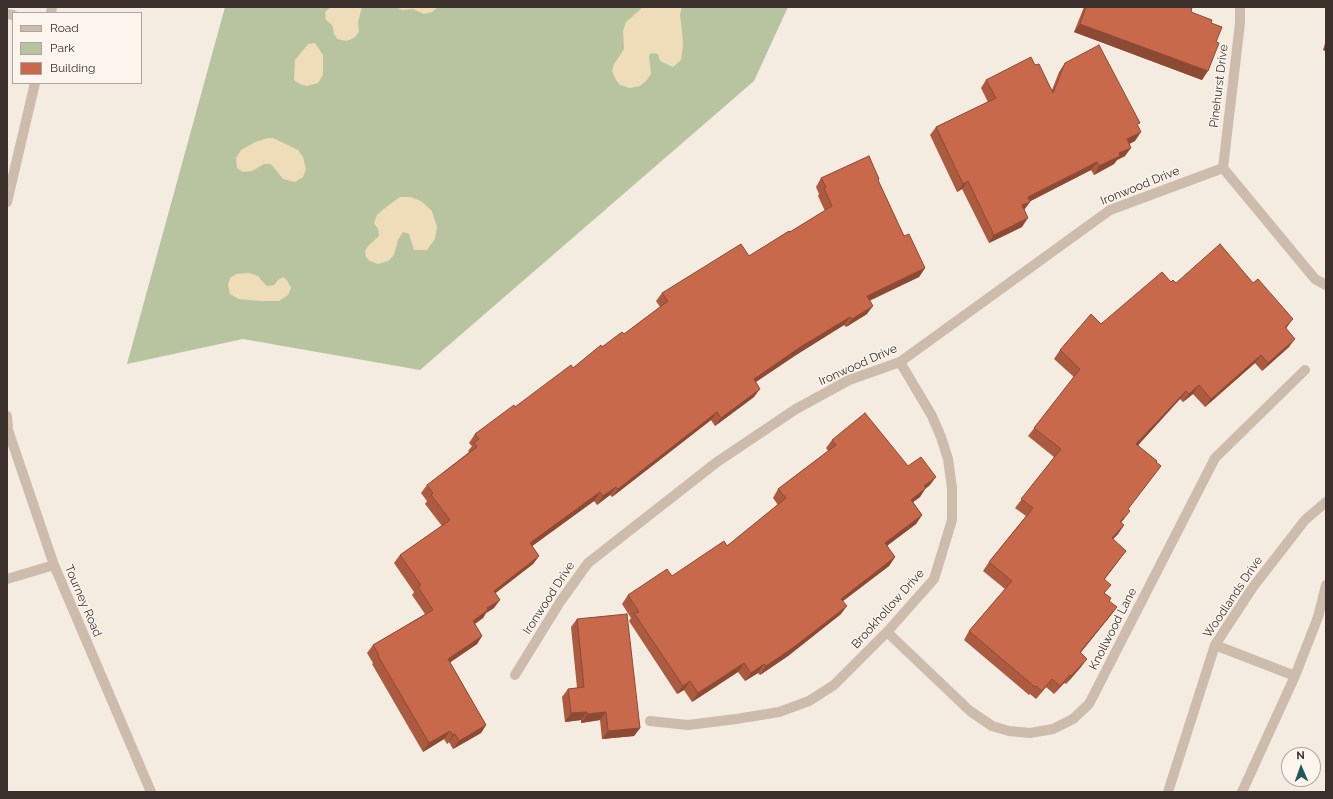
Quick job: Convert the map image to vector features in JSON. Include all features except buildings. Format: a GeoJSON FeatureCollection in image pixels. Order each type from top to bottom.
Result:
{"type":"FeatureCollection","features":[{"type":"Feature","properties":{"kind":"street","name":"Pinehurst Drive"},"geometry":{"type":"LineString","coordinates":[[1223,168],[1240,23],[1240,7]]}},
{"type":"Feature","properties":{"kind":"street"},"geometry":{"type":"LineString","coordinates":[[7,202],[35,84]]}},
{"type":"Feature","properties":{"kind":"street"},"geometry":{"type":"LineString","coordinates":[[1223,168],[1315,278],[1326,285]]}},
{"type":"Feature","properties":{"kind":"street","name":"Ironwood Drive"},"geometry":{"type":"LineString","coordinates":[[515,675],[560,602],[588,563],[717,462],[796,409],[849,380],[900,362],[1110,210],[1223,168]]}},
{"type":"Feature","properties":{"kind":"street","name":"Brookhollow Drive"},"geometry":{"type":"LineString","coordinates":[[650,721],[688,724],[736,719],[779,712],[809,701],[834,685],[887,632],[934,579],[952,520],[952,488],[948,459],[942,436],[900,362]]}},
{"type":"Feature","properties":{"kind":"street","name":"Knollwood Lane"},"geometry":{"type":"LineString","coordinates":[[887,632],[970,710],[992,726],[1009,731],[1030,733],[1053,729],[1073,719],[1089,704],[1215,458],[1305,370]]}},
{"type":"Feature","properties":{"kind":"street","name":"Tourney Road"},"geometry":{"type":"LineString","coordinates":[[7,416],[8,430],[54,565],[151,792]]}},
{"type":"Feature","properties":{"kind":"street","name":"Woodlands Drive"},"geometry":{"type":"LineString","coordinates":[[1168,792],[1215,645],[1258,581],[1305,520],[1326,502]]}},
{"type":"Feature","properties":{"kind":"street"},"geometry":{"type":"LineString","coordinates":[[7,579],[54,565]]}},
{"type":"Feature","properties":{"kind":"street"},"geometry":{"type":"LineString","coordinates":[[1242,792],[1295,676],[1318,617],[1326,585]]}},
{"type":"Feature","properties":{"kind":"street"},"geometry":{"type":"LineString","coordinates":[[1215,645],[1295,676]]}},
{"type":"Feature","properties":{"kind":"green space"},"geometry":{"type":"Polygon","coordinates":[[[225,7],[788,7],[754,81],[420,370],[243,339],[127,364],[225,7]]]}},
{"type":"Feature","properties":{"kind":"sand"},"geometry":{"type":"Polygon","coordinates":[[[331,7],[362,7],[358,22],[359,32],[354,38],[346,41],[337,39],[332,25],[326,20],[325,12],[331,7]]]}},
{"type":"Feature","properties":{"kind":"sand"},"geometry":{"type":"Polygon","coordinates":[[[396,7],[438,7],[432,12],[424,14],[413,9],[402,10],[396,7]]]}},
{"type":"Feature","properties":{"kind":"sand"},"geometry":{"type":"Polygon","coordinates":[[[643,7],[682,7],[680,15],[683,47],[681,60],[673,67],[660,61],[658,54],[651,53],[649,56],[651,74],[640,86],[630,88],[620,85],[612,71],[614,64],[624,49],[623,31],[626,22],[643,7]]]}},
{"type":"Feature","properties":{"kind":"sand"},"geometry":{"type":"Polygon","coordinates":[[[315,43],[323,55],[323,75],[318,83],[307,86],[294,80],[295,60],[308,44],[315,43]]]}},
{"type":"Feature","properties":{"kind":"sand"},"geometry":{"type":"Polygon","coordinates":[[[273,138],[298,150],[303,157],[306,169],[303,177],[295,182],[283,179],[271,164],[264,164],[252,171],[243,172],[237,168],[236,158],[241,150],[255,142],[273,138]]]}},
{"type":"Feature","properties":{"kind":"sand"},"geometry":{"type":"Polygon","coordinates":[[[400,197],[410,197],[421,201],[432,211],[437,227],[435,239],[427,250],[414,250],[409,234],[403,232],[398,240],[394,255],[388,261],[378,264],[370,261],[366,257],[365,251],[368,246],[379,236],[378,229],[374,223],[377,215],[400,197]]]}},
{"type":"Feature","properties":{"kind":"sand"},"geometry":{"type":"Polygon","coordinates":[[[249,273],[258,276],[267,286],[274,285],[283,277],[287,280],[291,288],[288,295],[279,301],[261,301],[239,299],[230,294],[228,285],[230,278],[236,274],[249,273]]]}}]}
